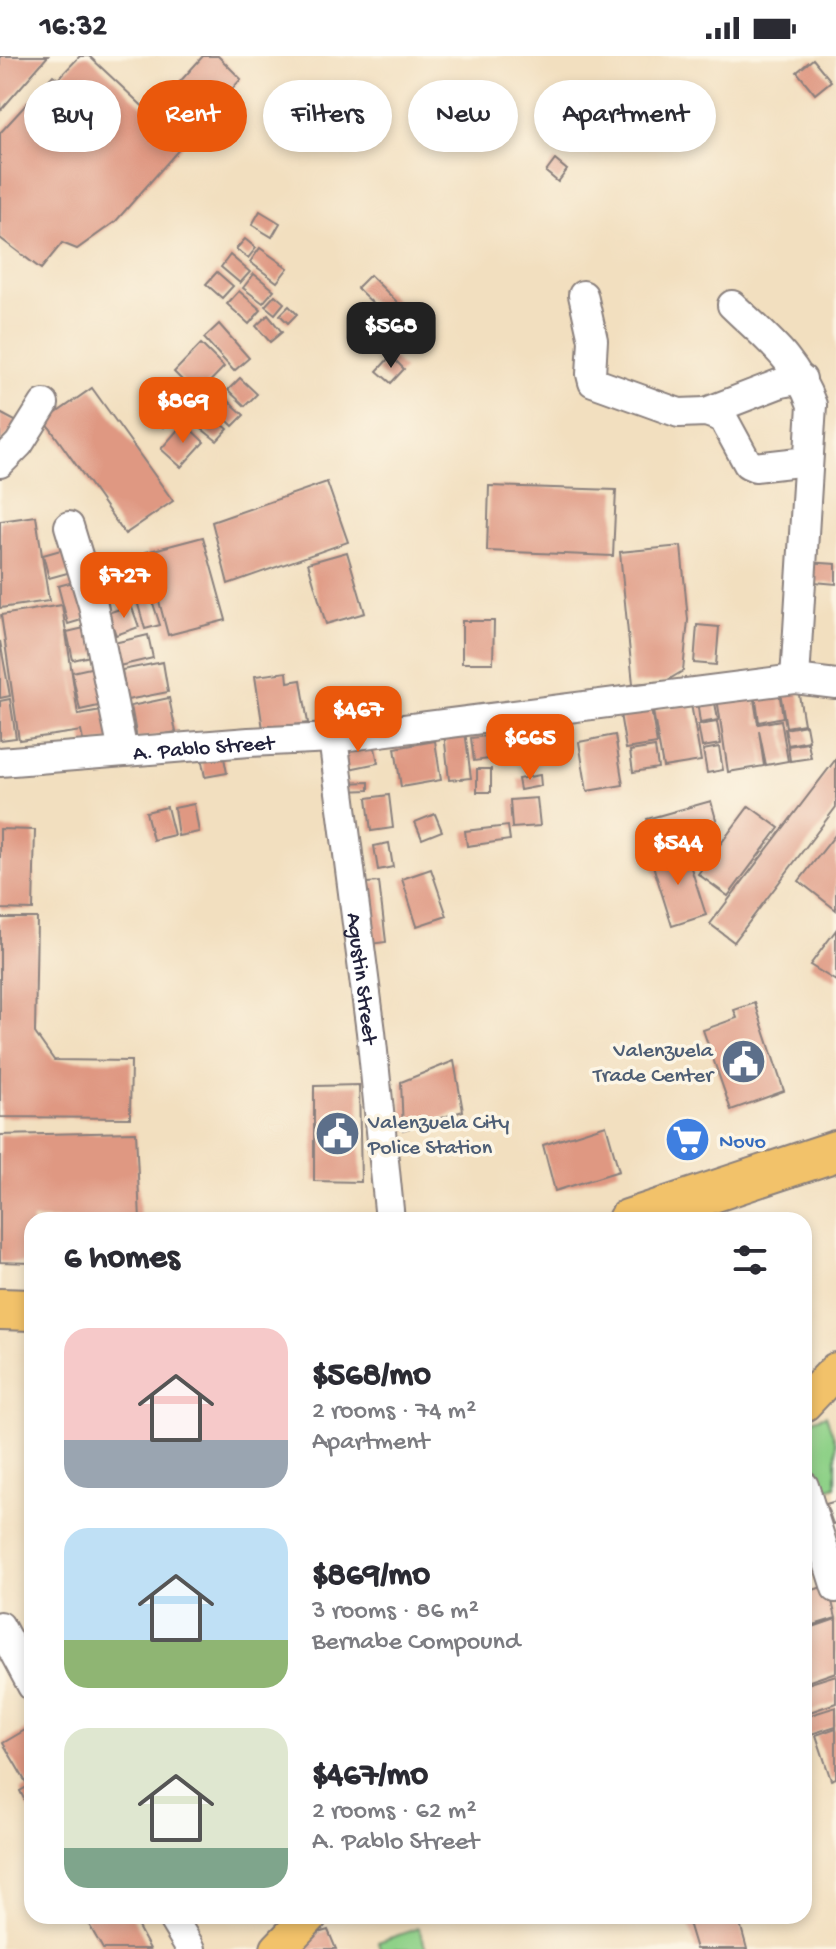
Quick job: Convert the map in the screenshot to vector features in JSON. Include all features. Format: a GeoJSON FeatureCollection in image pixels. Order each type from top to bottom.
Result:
{"type":"FeatureCollection","features":[{"type":"Feature","properties":{"kind":"highway"},"geometry":{"type":"LineString","coordinates":[[652,1212],[836,1151]]}},
{"type":"Feature","properties":{"kind":"highway"},"geometry":{"type":"LineString","coordinates":[[0,1309],[24,1310]]}},
{"type":"Feature","properties":{"kind":"highway"},"geometry":{"type":"LineString","coordinates":[[0,1335],[24,1334]]}},
{"type":"Feature","properties":{"kind":"main road"},"geometry":{"type":"LineString","coordinates":[[812,1396],[836,1370]]}},
{"type":"Feature","properties":{"kind":"main road"},"geometry":{"type":"LineString","coordinates":[[278,1949],[302,1924]]}},
{"type":"Feature","properties":{"kind":"street"},"geometry":{"type":"LineString","coordinates":[[583,295],[593,340],[593,382],[679,413],[706,412],[781,383],[802,379]]}},
{"type":"Feature","properties":{"kind":"street"},"geometry":{"type":"LineString","coordinates":[[732,305],[785,355],[802,379],[812,405],[795,679]]}},
{"type":"Feature","properties":{"kind":"street"},"geometry":{"type":"LineString","coordinates":[[0,463],[19,444],[44,404]]}},
{"type":"Feature","properties":{"kind":"street"},"geometry":{"type":"LineString","coordinates":[[706,412],[723,418],[748,464],[755,467],[808,461]]}},
{"type":"Feature","properties":{"kind":"street"},"geometry":{"type":"LineString","coordinates":[[69,526],[93,605],[123,752]]}},
{"type":"Feature","properties":{"kind":"street","name":"A. Pablo Street"},"geometry":{"type":"LineString","coordinates":[[0,762],[333,738],[795,679],[836,684]]}},
{"type":"Feature","properties":{"kind":"street","name":"Agustin Street"},"geometry":{"type":"LineString","coordinates":[[333,738],[371,1032],[389,1212]]}},
{"type":"Feature","properties":{"kind":"street"},"geometry":{"type":"LineString","coordinates":[[812,1512],[836,1588]]}},
{"type":"Feature","properties":{"kind":"street"},"geometry":{"type":"LineString","coordinates":[[0,1626],[24,1671]]}},
{"type":"Feature","properties":{"kind":"street"},"geometry":{"type":"LineString","coordinates":[[176,1924],[191,1949]]}},
{"type":"Feature","properties":{"kind":"green space"},"geometry":{"type":"Polygon","coordinates":[[[826,1415],[836,1443],[836,1486],[821,1491],[812,1467],[812,1420],[826,1415]]]}},
{"type":"Feature","properties":{"kind":"green space"},"geometry":{"type":"Polygon","coordinates":[[[419,1928],[426,1949],[380,1949],[378,1942],[419,1928]]]}},
{"type":"Feature","properties":{"kind":"building"},"geometry":{"type":"Polygon","coordinates":[[[0,56],[48,56],[24,80],[0,111],[0,56]]]}},
{"type":"Feature","properties":{"kind":"building"},"geometry":{"type":"Polygon","coordinates":[[[80,56],[89,56],[115,80],[48,80],[53,75],[58,79],[80,56]]]}},
{"type":"Feature","properties":{"kind":"building"},"geometry":{"type":"Polygon","coordinates":[[[203,56],[218,56],[241,79],[181,80],[203,56]]]}},
{"type":"Feature","properties":{"kind":"building"},"geometry":{"type":"Polygon","coordinates":[[[813,59],[831,81],[815,94],[797,72],[813,59]]]}},
{"type":"Feature","properties":{"kind":"building"},"geometry":{"type":"Polygon","coordinates":[[[121,86],[137,101],[137,152],[177,152],[116,221],[77,249],[62,243],[41,269],[0,238],[0,133],[24,107],[24,152],[121,152],[121,86]]]}},
{"type":"Feature","properties":{"kind":"building"},"geometry":{"type":"Polygon","coordinates":[[[555,160],[567,170],[558,182],[546,172],[555,160]]]}},
{"type":"Feature","properties":{"kind":"building"},"geometry":{"type":"Polygon","coordinates":[[[260,211],[280,223],[272,237],[252,225],[260,211]]]}},
{"type":"Feature","properties":{"kind":"building"},"geometry":{"type":"Polygon","coordinates":[[[245,239],[256,248],[248,258],[236,249],[245,239]]]}},
{"type":"Feature","properties":{"kind":"building"},"geometry":{"type":"Polygon","coordinates":[[[260,248],[288,268],[277,282],[250,262],[260,248]]]}},
{"type":"Feature","properties":{"kind":"building"},"geometry":{"type":"Polygon","coordinates":[[[230,255],[250,272],[240,283],[221,267],[230,255]]]}},
{"type":"Feature","properties":{"kind":"building"},"geometry":{"type":"Polygon","coordinates":[[[217,272],[233,286],[222,298],[206,284],[217,272]]]}},
{"type":"Feature","properties":{"kind":"building"},"geometry":{"type":"Polygon","coordinates":[[[254,274],[274,290],[263,303],[243,288],[254,274]]]}},
{"type":"Feature","properties":{"kind":"building"},"geometry":{"type":"Polygon","coordinates":[[[370,275],[398,303],[385,315],[357,288],[370,275]]]}},
{"type":"Feature","properties":{"kind":"building"},"geometry":{"type":"Polygon","coordinates":[[[239,291],[261,310],[249,324],[227,304],[239,291]]]}},
{"type":"Feature","properties":{"kind":"building"},"geometry":{"type":"Polygon","coordinates":[[[275,295],[284,303],[275,314],[265,306],[275,295]]]}},
{"type":"Feature","properties":{"kind":"building"},"geometry":{"type":"Polygon","coordinates":[[[289,306],[297,314],[288,323],[280,315],[289,306]]]}},
{"type":"Feature","properties":{"kind":"building"},"geometry":{"type":"Polygon","coordinates":[[[268,315],[282,332],[270,342],[256,326],[268,315]]]}},
{"type":"Feature","properties":{"kind":"building"},"geometry":{"type":"Polygon","coordinates":[[[219,324],[249,358],[234,371],[204,338],[219,324]]]}},
{"type":"Feature","properties":{"kind":"building"},"geometry":{"type":"Polygon","coordinates":[[[201,344],[224,367],[197,395],[174,372],[201,344]]]}},
{"type":"Feature","properties":{"kind":"building"},"geometry":{"type":"Polygon","coordinates":[[[391,356],[404,369],[391,383],[377,371],[391,356]]]}},
{"type":"Feature","properties":{"kind":"building"},"geometry":{"type":"Polygon","coordinates":[[[240,378],[257,394],[245,406],[228,390],[240,378]]]}},
{"type":"Feature","properties":{"kind":"building"},"geometry":{"type":"Polygon","coordinates":[[[92,388],[173,501],[125,534],[45,421],[92,388]]]}},
{"type":"Feature","properties":{"kind":"building"},"geometry":{"type":"Polygon","coordinates":[[[176,388],[193,404],[182,415],[165,400],[176,388]]]}},
{"type":"Feature","properties":{"kind":"building"},"geometry":{"type":"Polygon","coordinates":[[[219,392],[244,415],[233,426],[209,402],[219,392]]]}},
{"type":"Feature","properties":{"kind":"building"},"geometry":{"type":"Polygon","coordinates":[[[160,404],[173,413],[163,427],[151,418],[160,404]]]}},
{"type":"Feature","properties":{"kind":"building"},"geometry":{"type":"Polygon","coordinates":[[[204,409],[228,429],[217,441],[193,422],[204,409]]]}},
{"type":"Feature","properties":{"kind":"building"},"geometry":{"type":"Polygon","coordinates":[[[0,413],[19,423],[0,443],[0,413]]]}},
{"type":"Feature","properties":{"kind":"building"},"geometry":{"type":"Polygon","coordinates":[[[184,423],[204,442],[181,467],[161,449],[184,423]]]}},
{"type":"Feature","properties":{"kind":"building"},"geometry":{"type":"Polygon","coordinates":[[[327,482],[348,542],[228,584],[212,522],[327,482]]]}},
{"type":"Feature","properties":{"kind":"building"},"geometry":{"type":"Polygon","coordinates":[[[489,486],[616,490],[613,556],[487,551],[489,486]]]}},
{"type":"Feature","properties":{"kind":"building"},"geometry":{"type":"Polygon","coordinates":[[[36,516],[49,601],[0,608],[0,521],[36,516]]]}},
{"type":"Feature","properties":{"kind":"building"},"geometry":{"type":"Polygon","coordinates":[[[203,537],[226,620],[168,635],[146,552],[203,537]]]}},
{"type":"Feature","properties":{"kind":"building"},"geometry":{"type":"Polygon","coordinates":[[[75,546],[82,569],[49,578],[43,555],[75,546]]]}},
{"type":"Feature","properties":{"kind":"building"},"geometry":{"type":"Polygon","coordinates":[[[681,546],[688,620],[683,671],[666,681],[633,684],[620,552],[681,546]]]}},
{"type":"Feature","properties":{"kind":"building"},"geometry":{"type":"Polygon","coordinates":[[[347,552],[365,613],[326,624],[308,563],[347,552]]]}},
{"type":"Feature","properties":{"kind":"building"},"geometry":{"type":"Polygon","coordinates":[[[806,562],[836,564],[836,584],[804,581],[806,562]]]}},
{"type":"Feature","properties":{"kind":"building"},"geometry":{"type":"Polygon","coordinates":[[[127,570],[134,590],[106,599],[99,580],[127,570]]]}},
{"type":"Feature","properties":{"kind":"building"},"geometry":{"type":"Polygon","coordinates":[[[85,579],[95,616],[68,624],[58,586],[85,579]]]}},
{"type":"Feature","properties":{"kind":"building"},"geometry":{"type":"Polygon","coordinates":[[[151,597],[160,625],[145,629],[137,601],[151,597]]]}},
{"type":"Feature","properties":{"kind":"building"},"geometry":{"type":"Polygon","coordinates":[[[62,605],[78,715],[113,709],[118,739],[84,745],[81,731],[19,740],[1,615],[62,605]]]}},
{"type":"Feature","properties":{"kind":"building"},"geometry":{"type":"Polygon","coordinates":[[[131,605],[139,627],[116,635],[108,613],[131,605]]]}},
{"type":"Feature","properties":{"kind":"building"},"geometry":{"type":"Polygon","coordinates":[[[462,621],[494,621],[493,663],[462,663],[462,621]]]}},
{"type":"Feature","properties":{"kind":"building"},"geometry":{"type":"Polygon","coordinates":[[[97,625],[103,653],[73,660],[67,632],[97,625]]]}},
{"type":"Feature","properties":{"kind":"building"},"geometry":{"type":"Polygon","coordinates":[[[697,625],[719,627],[716,665],[694,663],[697,625]]]}},
{"type":"Feature","properties":{"kind":"building"},"geometry":{"type":"Polygon","coordinates":[[[148,635],[153,658],[119,666],[114,643],[148,635]]]}},
{"type":"Feature","properties":{"kind":"building"},"geometry":{"type":"Polygon","coordinates":[[[0,641],[10,696],[0,698],[0,641]]]}},
{"type":"Feature","properties":{"kind":"building"},"geometry":{"type":"Polygon","coordinates":[[[163,662],[168,692],[127,700],[122,670],[163,662]]]}},
{"type":"Feature","properties":{"kind":"building"},"geometry":{"type":"Polygon","coordinates":[[[104,665],[112,703],[80,710],[72,672],[104,665]]]}},
{"type":"Feature","properties":{"kind":"building"},"geometry":{"type":"Polygon","coordinates":[[[287,672],[288,682],[301,680],[308,723],[263,729],[255,676],[287,672]]]}},
{"type":"Feature","properties":{"kind":"building"},"geometry":{"type":"Polygon","coordinates":[[[798,689],[804,724],[786,727],[780,692],[798,689]]]}},
{"type":"Feature","properties":{"kind":"building"},"geometry":{"type":"Polygon","coordinates":[[[779,691],[783,717],[759,722],[755,694],[779,691]]]}},
{"type":"Feature","properties":{"kind":"building"},"geometry":{"type":"Polygon","coordinates":[[[753,693],[758,724],[781,720],[788,761],[766,765],[759,731],[764,766],[728,772],[717,698],[753,693]]]}},
{"type":"Feature","properties":{"kind":"building"},"geometry":{"type":"Polygon","coordinates":[[[714,697],[718,720],[700,723],[697,700],[714,697]]]}},
{"type":"Feature","properties":{"kind":"building"},"geometry":{"type":"Polygon","coordinates":[[[169,698],[176,732],[137,739],[131,706],[169,698]]]}},
{"type":"Feature","properties":{"kind":"building"},"geometry":{"type":"Polygon","coordinates":[[[10,699],[16,738],[0,740],[0,701],[10,699]]]}},
{"type":"Feature","properties":{"kind":"building"},"geometry":{"type":"Polygon","coordinates":[[[691,704],[701,761],[663,767],[653,711],[691,704]]]}},
{"type":"Feature","properties":{"kind":"building"},"geometry":{"type":"Polygon","coordinates":[[[651,709],[657,744],[626,749],[620,714],[651,709]]]}},
{"type":"Feature","properties":{"kind":"building"},"geometry":{"type":"Polygon","coordinates":[[[717,722],[721,744],[702,747],[698,725],[717,722]]]}},
{"type":"Feature","properties":{"kind":"building"},"geometry":{"type":"Polygon","coordinates":[[[806,725],[809,741],[788,745],[785,729],[806,725]]]}},
{"type":"Feature","properties":{"kind":"building"},"geometry":{"type":"Polygon","coordinates":[[[465,731],[471,778],[449,780],[444,733],[465,731]]]}},
{"type":"Feature","properties":{"kind":"building"},"geometry":{"type":"Polygon","coordinates":[[[511,732],[540,732],[540,762],[511,762],[511,732]]]}},
{"type":"Feature","properties":{"kind":"building"},"geometry":{"type":"Polygon","coordinates":[[[494,735],[497,758],[474,761],[471,738],[494,735]]]}},
{"type":"Feature","properties":{"kind":"building"},"geometry":{"type":"Polygon","coordinates":[[[615,735],[623,785],[587,791],[579,742],[615,735]]]}},
{"type":"Feature","properties":{"kind":"building"},"geometry":{"type":"Polygon","coordinates":[[[373,738],[378,763],[344,770],[339,745],[373,738]]]}},
{"type":"Feature","properties":{"kind":"building"},"geometry":{"type":"Polygon","coordinates":[[[435,741],[441,780],[401,787],[395,748],[435,741]]]}},
{"type":"Feature","properties":{"kind":"building"},"geometry":{"type":"Polygon","coordinates":[[[808,743],[811,758],[790,761],[788,746],[808,743]]]}},
{"type":"Feature","properties":{"kind":"building"},"geometry":{"type":"Polygon","coordinates":[[[655,747],[658,768],[633,772],[630,751],[655,747]]]}},
{"type":"Feature","properties":{"kind":"building"},"geometry":{"type":"Polygon","coordinates":[[[719,747],[723,770],[707,773],[703,750],[719,747]]]}},
{"type":"Feature","properties":{"kind":"building"},"geometry":{"type":"Polygon","coordinates":[[[223,753],[227,773],[205,777],[201,757],[223,753]]]}},
{"type":"Feature","properties":{"kind":"building"},"geometry":{"type":"Polygon","coordinates":[[[836,759],[836,807],[734,942],[710,924],[836,759]]]}},
{"type":"Feature","properties":{"kind":"building"},"geometry":{"type":"Polygon","coordinates":[[[477,769],[491,769],[491,792],[477,792],[477,769]]]}},
{"type":"Feature","properties":{"kind":"building"},"geometry":{"type":"Polygon","coordinates":[[[540,775],[541,786],[520,790],[518,779],[540,775]]]}},
{"type":"Feature","properties":{"kind":"building"},"geometry":{"type":"Polygon","coordinates":[[[369,782],[369,790],[345,791],[345,783],[369,782]]]}},
{"type":"Feature","properties":{"kind":"building"},"geometry":{"type":"Polygon","coordinates":[[[389,795],[393,828],[371,831],[367,798],[389,795]]]}},
{"type":"Feature","properties":{"kind":"building"},"geometry":{"type":"Polygon","coordinates":[[[537,798],[540,826],[512,828],[510,800],[537,798]]]}},
{"type":"Feature","properties":{"kind":"building"},"geometry":{"type":"Polygon","coordinates":[[[711,801],[720,834],[656,852],[647,819],[711,801]]]}},
{"type":"Feature","properties":{"kind":"building"},"geometry":{"type":"Polygon","coordinates":[[[194,804],[199,832],[178,836],[174,808],[194,804]]]}},
{"type":"Feature","properties":{"kind":"building"},"geometry":{"type":"Polygon","coordinates":[[[749,806],[779,828],[728,896],[698,874],[749,806]]]}},
{"type":"Feature","properties":{"kind":"building"},"geometry":{"type":"Polygon","coordinates":[[[167,807],[174,835],[153,840],[146,812],[167,807]]]}},
{"type":"Feature","properties":{"kind":"building"},"geometry":{"type":"Polygon","coordinates":[[[435,814],[442,831],[422,839],[415,822],[435,814]]]}},
{"type":"Feature","properties":{"kind":"building"},"geometry":{"type":"Polygon","coordinates":[[[508,826],[510,840],[467,846],[465,831],[508,826]]]}},
{"type":"Feature","properties":{"kind":"building"},"geometry":{"type":"Polygon","coordinates":[[[0,829],[35,830],[33,910],[0,909],[0,829]]]}},
{"type":"Feature","properties":{"kind":"building"},"geometry":{"type":"Polygon","coordinates":[[[836,834],[836,910],[799,881],[836,834]]]}},
{"type":"Feature","properties":{"kind":"building"},"geometry":{"type":"Polygon","coordinates":[[[389,843],[393,867],[378,870],[374,846],[389,843]]]}},
{"type":"Feature","properties":{"kind":"building"},"geometry":{"type":"Polygon","coordinates":[[[685,849],[706,915],[672,926],[651,859],[685,849]]]}},
{"type":"Feature","properties":{"kind":"building"},"geometry":{"type":"Polygon","coordinates":[[[431,869],[447,916],[417,926],[402,879],[431,869]]]}},
{"type":"Feature","properties":{"kind":"building"},"geometry":{"type":"Polygon","coordinates":[[[379,882],[386,942],[362,945],[355,884],[379,882]]]}},
{"type":"Feature","properties":{"kind":"building"},"geometry":{"type":"Polygon","coordinates":[[[0,918],[37,918],[35,1033],[54,1060],[131,1061],[130,1118],[0,1117],[0,918]]]}},
{"type":"Feature","properties":{"kind":"building"},"geometry":{"type":"Polygon","coordinates":[[[836,930],[836,981],[810,965],[836,930]]]}},
{"type":"Feature","properties":{"kind":"building","name":"Valenzuela Trade Center"},"geometry":{"type":"Polygon","coordinates":[[[755,1003],[784,1091],[731,1110],[703,1030],[737,1018],[734,1010],[755,1003]]]}},
{"type":"Feature","properties":{"kind":"building"},"geometry":{"type":"Polygon","coordinates":[[[454,1061],[463,1111],[403,1130],[401,1082],[454,1061]]]}},
{"type":"Feature","properties":{"kind":"building","name":"Valenzuela City Police Station"},"geometry":{"type":"Polygon","coordinates":[[[359,1085],[361,1182],[314,1181],[314,1086],[359,1085]]]}},
{"type":"Feature","properties":{"kind":"building"},"geometry":{"type":"Polygon","coordinates":[[[606,1125],[619,1171],[555,1191],[543,1145],[606,1125]]]}},
{"type":"Feature","properties":{"kind":"building"},"geometry":{"type":"Polygon","coordinates":[[[136,1132],[140,1212],[24,1212],[24,1263],[0,1262],[0,1135],[136,1132]]]}},
{"type":"Feature","properties":{"kind":"building"},"geometry":{"type":"Polygon","coordinates":[[[836,1501],[836,1523],[833,1524],[826,1504],[836,1501]]]}},
{"type":"Feature","properties":{"kind":"building"},"geometry":{"type":"Polygon","coordinates":[[[828,1585],[836,1618],[812,1626],[812,1590],[828,1585]]]}},
{"type":"Feature","properties":{"kind":"building"},"geometry":{"type":"Polygon","coordinates":[[[836,1619],[836,1672],[812,1680],[812,1627],[836,1619]]]}},
{"type":"Feature","properties":{"kind":"building"},"geometry":{"type":"Polygon","coordinates":[[[836,1675],[836,1703],[812,1711],[812,1682],[836,1675]]]}},
{"type":"Feature","properties":{"kind":"building"},"geometry":{"type":"Polygon","coordinates":[[[836,1707],[836,1726],[812,1734],[812,1714],[836,1707]]]}},
{"type":"Feature","properties":{"kind":"building"},"geometry":{"type":"Polygon","coordinates":[[[836,1728],[836,1778],[831,1780],[816,1735],[836,1728]]]}},
{"type":"Feature","properties":{"kind":"building"},"geometry":{"type":"Polygon","coordinates":[[[24,1731],[24,1779],[3,1743],[24,1731]]]}},
{"type":"Feature","properties":{"kind":"building"},"geometry":{"type":"Polygon","coordinates":[[[89,1924],[136,1924],[150,1949],[103,1949],[89,1924]]]}},
{"type":"Feature","properties":{"kind":"building"},"geometry":{"type":"Polygon","coordinates":[[[688,1924],[740,1924],[747,1949],[696,1949],[688,1924]]]}},
{"type":"Feature","properties":{"kind":"building"},"geometry":{"type":"Polygon","coordinates":[[[328,1930],[336,1949],[297,1949],[301,1938],[328,1930]]]}},
{"type":"Feature","properties":{"kind":"place","name":"Valenzuela Trade Center"},"geometry":{"type":"Point","coordinates":[744,1061]}},
{"type":"Feature","properties":{"kind":"place","name":"Valenzuela City Police Station"},"geometry":{"type":"Point","coordinates":[337,1133]}},
{"type":"Feature","properties":{"kind":"place","name":"Novo"},"geometry":{"type":"Point","coordinates":[688,1139]}}]}
